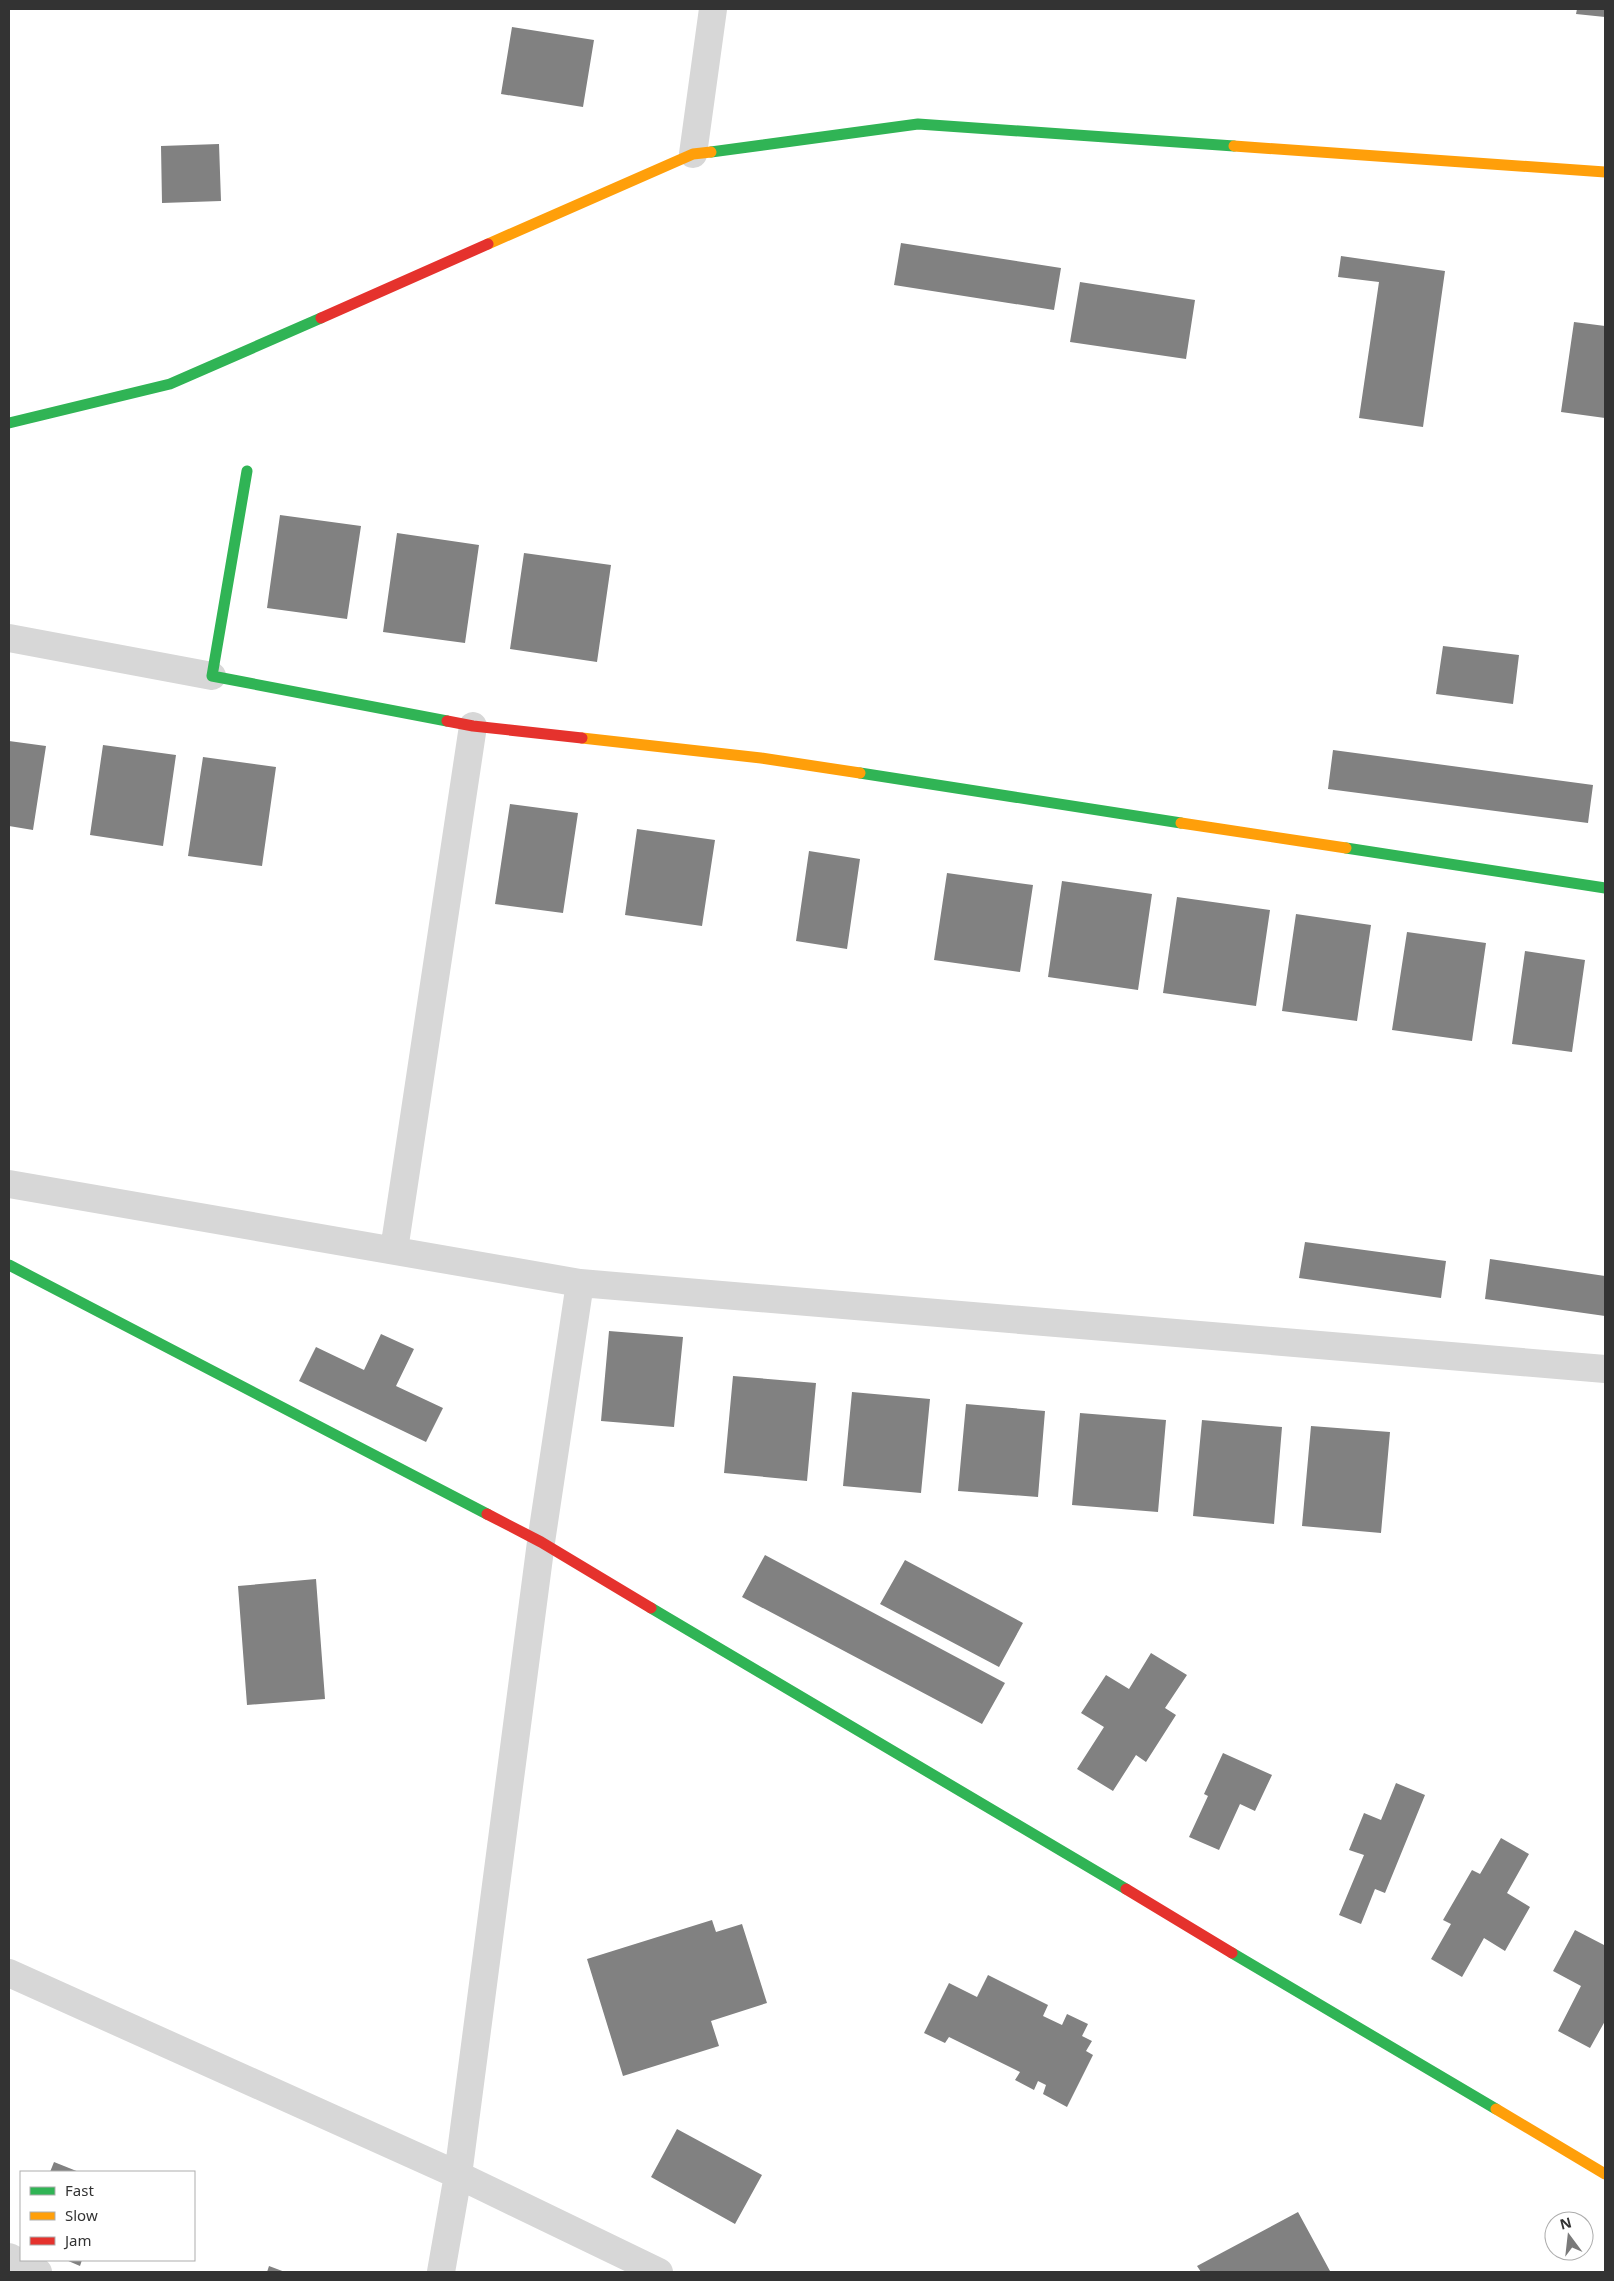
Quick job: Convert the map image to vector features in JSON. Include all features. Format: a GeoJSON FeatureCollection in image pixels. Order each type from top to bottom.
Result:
{"type":"FeatureCollection","features":[{"type":"Feature","properties":{"kind":"street"},"geometry":{"type":"LineString","coordinates":[[692,154],[713,9]]}},
{"type":"Feature","properties":{"kind":"street"},"geometry":{"type":"LineString","coordinates":[[9,423],[170,384],[692,154],[918,124],[1605,172]]}},
{"type":"Feature","properties":{"kind":"street"},"geometry":{"type":"LineString","coordinates":[[212,676],[247,471]]}},
{"type":"Feature","properties":{"kind":"street"},"geometry":{"type":"LineString","coordinates":[[9,638],[473,726],[761,758],[1605,888]]}},
{"type":"Feature","properties":{"kind":"street"},"geometry":{"type":"LineString","coordinates":[[394,1250],[473,726]]}},
{"type":"Feature","properties":{"kind":"street"},"geometry":{"type":"LineString","coordinates":[[9,1184],[580,1283],[1605,1369]]}},
{"type":"Feature","properties":{"kind":"street"},"geometry":{"type":"LineString","coordinates":[[9,1265],[541,1542],[1605,2174]]}},
{"type":"Feature","properties":{"kind":"street"},"geometry":{"type":"LineString","coordinates":[[441,2272],[458,2175],[541,1542],[580,1283]]}},
{"type":"Feature","properties":{"kind":"street"},"geometry":{"type":"LineString","coordinates":[[9,1973],[458,2175],[659,2272]]}},
{"type":"Feature","properties":{"kind":"street"},"geometry":{"type":"LineString","coordinates":[[9,2257],[38,2272]]}},
{"type":"Feature","properties":{"kind":"building"},"geometry":{"type":"Polygon","coordinates":[[[1577,9],[1605,9],[1605,17],[1576,14],[1577,9]]]}},
{"type":"Feature","properties":{"kind":"building"},"geometry":{"type":"Polygon","coordinates":[[[512,27],[594,40],[583,107],[501,94],[512,27]]]}},
{"type":"Feature","properties":{"kind":"building"},"geometry":{"type":"Polygon","coordinates":[[[219,144],[221,201],[162,203],[161,146],[219,144]]]}},
{"type":"Feature","properties":{"kind":"building"},"geometry":{"type":"Polygon","coordinates":[[[901,243],[1061,268],[1054,310],[894,285],[901,243]]]}},
{"type":"Feature","properties":{"kind":"building"},"geometry":{"type":"Polygon","coordinates":[[[1341,256],[1445,271],[1423,427],[1359,418],[1379,282],[1338,277],[1341,256]]]}},
{"type":"Feature","properties":{"kind":"building"},"geometry":{"type":"Polygon","coordinates":[[[1080,282],[1195,300],[1186,359],[1070,342],[1080,282]]]}},
{"type":"Feature","properties":{"kind":"building"},"geometry":{"type":"Polygon","coordinates":[[[1574,322],[1605,326],[1605,418],[1561,412],[1574,322]]]}},
{"type":"Feature","properties":{"kind":"building"},"geometry":{"type":"Polygon","coordinates":[[[280,515],[361,526],[347,619],[267,608],[280,515]]]}},
{"type":"Feature","properties":{"kind":"building"},"geometry":{"type":"Polygon","coordinates":[[[397,533],[479,545],[465,643],[383,632],[397,533]]]}},
{"type":"Feature","properties":{"kind":"building"},"geometry":{"type":"Polygon","coordinates":[[[524,553],[611,565],[597,662],[510,649],[524,553]]]}},
{"type":"Feature","properties":{"kind":"building"},"geometry":{"type":"Polygon","coordinates":[[[1443,646],[1519,655],[1513,704],[1436,694],[1443,646]]]}},
{"type":"Feature","properties":{"kind":"building"},"geometry":{"type":"Polygon","coordinates":[[[9,741],[46,746],[33,830],[9,826],[9,741]]]}},
{"type":"Feature","properties":{"kind":"building"},"geometry":{"type":"Polygon","coordinates":[[[103,745],[176,755],[163,846],[90,835],[103,745]]]}},
{"type":"Feature","properties":{"kind":"building"},"geometry":{"type":"Polygon","coordinates":[[[1333,750],[1593,785],[1588,823],[1328,789],[1333,750]]]}},
{"type":"Feature","properties":{"kind":"building"},"geometry":{"type":"Polygon","coordinates":[[[203,757],[276,767],[262,866],[188,856],[203,757]]]}},
{"type":"Feature","properties":{"kind":"building"},"geometry":{"type":"Polygon","coordinates":[[[510,804],[578,813],[563,913],[495,904],[510,804]]]}},
{"type":"Feature","properties":{"kind":"building"},"geometry":{"type":"Polygon","coordinates":[[[637,829],[715,840],[702,926],[625,915],[637,829]]]}},
{"type":"Feature","properties":{"kind":"building"},"geometry":{"type":"Polygon","coordinates":[[[809,851],[860,859],[847,949],[796,941],[809,851]]]}},
{"type":"Feature","properties":{"kind":"building"},"geometry":{"type":"Polygon","coordinates":[[[947,873],[1033,885],[1020,972],[934,960],[947,873]]]}},
{"type":"Feature","properties":{"kind":"building"},"geometry":{"type":"Polygon","coordinates":[[[1062,881],[1152,894],[1138,990],[1048,977],[1062,881]]]}},
{"type":"Feature","properties":{"kind":"building"},"geometry":{"type":"Polygon","coordinates":[[[1177,897],[1270,910],[1256,1006],[1163,993],[1177,897]]]}},
{"type":"Feature","properties":{"kind":"building"},"geometry":{"type":"Polygon","coordinates":[[[1296,914],[1371,925],[1357,1021],[1282,1011],[1296,914]]]}},
{"type":"Feature","properties":{"kind":"building"},"geometry":{"type":"Polygon","coordinates":[[[1407,932],[1486,943],[1472,1041],[1392,1030],[1407,932]]]}},
{"type":"Feature","properties":{"kind":"building"},"geometry":{"type":"Polygon","coordinates":[[[1525,951],[1585,960],[1572,1052],[1512,1044],[1525,951]]]}},
{"type":"Feature","properties":{"kind":"building"},"geometry":{"type":"Polygon","coordinates":[[[1305,1242],[1446,1261],[1441,1298],[1299,1278],[1305,1242]]]}},
{"type":"Feature","properties":{"kind":"building"},"geometry":{"type":"Polygon","coordinates":[[[1490,1259],[1605,1276],[1605,1316],[1485,1299],[1490,1259]]]}},
{"type":"Feature","properties":{"kind":"building"},"geometry":{"type":"Polygon","coordinates":[[[609,1331],[683,1337],[674,1427],[601,1421],[609,1331]]]}},
{"type":"Feature","properties":{"kind":"building"},"geometry":{"type":"Polygon","coordinates":[[[381,1334],[414,1349],[396,1386],[443,1408],[426,1442],[299,1381],[316,1347],[364,1370],[381,1334]]]}},
{"type":"Feature","properties":{"kind":"building"},"geometry":{"type":"Polygon","coordinates":[[[733,1376],[816,1383],[807,1481],[724,1473],[733,1376]]]}},
{"type":"Feature","properties":{"kind":"building"},"geometry":{"type":"Polygon","coordinates":[[[852,1392],[930,1399],[921,1493],[843,1486],[852,1392]]]}},
{"type":"Feature","properties":{"kind":"building"},"geometry":{"type":"Polygon","coordinates":[[[966,1404],[1045,1411],[1038,1497],[958,1491],[966,1404]]]}},
{"type":"Feature","properties":{"kind":"building"},"geometry":{"type":"Polygon","coordinates":[[[1080,1413],[1166,1420],[1158,1512],[1072,1505],[1080,1413]]]}},
{"type":"Feature","properties":{"kind":"building"},"geometry":{"type":"Polygon","coordinates":[[[1202,1420],[1282,1427],[1274,1524],[1193,1516],[1202,1420]]]}},
{"type":"Feature","properties":{"kind":"building"},"geometry":{"type":"Polygon","coordinates":[[[1311,1426],[1390,1432],[1381,1533],[1302,1526],[1311,1426]]]}},
{"type":"Feature","properties":{"kind":"building"},"geometry":{"type":"Polygon","coordinates":[[[765,1555],[1005,1683],[982,1724],[742,1597],[765,1555]]]}},
{"type":"Feature","properties":{"kind":"building"},"geometry":{"type":"Polygon","coordinates":[[[905,1560],[1023,1623],[999,1667],[880,1604],[905,1560]]]}},
{"type":"Feature","properties":{"kind":"building"},"geometry":{"type":"Polygon","coordinates":[[[316,1579],[325,1699],[247,1705],[238,1586],[316,1579]]]}},
{"type":"Feature","properties":{"kind":"building"},"geometry":{"type":"Polygon","coordinates":[[[1151,1653],[1187,1675],[1165,1708],[1176,1715],[1146,1762],[1136,1755],[1113,1791],[1077,1769],[1104,1727],[1081,1713],[1106,1675],[1129,1689],[1151,1653]]]}},
{"type":"Feature","properties":{"kind":"building"},"geometry":{"type":"Polygon","coordinates":[[[1223,1753],[1272,1775],[1255,1811],[1240,1804],[1219,1850],[1189,1837],[1208,1796],[1204,1794],[1223,1753]]]}},
{"type":"Feature","properties":{"kind":"building"},"geometry":{"type":"Polygon","coordinates":[[[1396,1783],[1425,1795],[1385,1893],[1375,1889],[1361,1924],[1339,1915],[1364,1855],[1349,1850],[1364,1813],[1381,1820],[1396,1783]]]}},
{"type":"Feature","properties":{"kind":"building"},"geometry":{"type":"Polygon","coordinates":[[[1501,1838],[1529,1854],[1507,1893],[1530,1907],[1505,1951],[1484,1938],[1462,1977],[1431,1959],[1451,1924],[1443,1920],[1472,1870],[1480,1874],[1501,1838]]]}},
{"type":"Feature","properties":{"kind":"building"},"geometry":{"type":"Polygon","coordinates":[[[712,1920],[716,1932],[742,1924],[767,2003],[711,2021],[719,2046],[623,2076],[587,1959],[712,1920]]]}},
{"type":"Feature","properties":{"kind":"building"},"geometry":{"type":"Polygon","coordinates":[[[1575,1930],[1604,1945],[1605,1943],[1605,2021],[1590,2048],[1558,2031],[1581,1986],[1553,1971],[1575,1930]]]}},
{"type":"Feature","properties":{"kind":"building"},"geometry":{"type":"Polygon","coordinates":[[[988,1975],[1048,2005],[1043,2016],[1062,2025],[1067,2014],[1088,2024],[1082,2036],[1092,2041],[1086,2051],[1093,2055],[1067,2107],[1043,2094],[1046,2085],[1038,2081],[1034,2090],[1015,2080],[1020,2072],[949,2037],[945,2043],[924,2033],[949,1983],[977,1997],[988,1975]]]}},
{"type":"Feature","properties":{"kind":"building"},"geometry":{"type":"Polygon","coordinates":[[[677,2129],[762,2175],[735,2224],[651,2177],[677,2129]]]}},
{"type":"Feature","properties":{"kind":"building"},"geometry":{"type":"Polygon","coordinates":[[[54,2162],[76,2171],[50,2171],[54,2162]]]}},
{"type":"Feature","properties":{"kind":"building"},"geometry":{"type":"Polygon","coordinates":[[[1298,2212],[1330,2271],[1201,2272],[1197,2266],[1298,2212]]]}},
{"type":"Feature","properties":{"kind":"building"},"geometry":{"type":"Polygon","coordinates":[[[68,2261],[82,2261],[80,2266],[68,2261]]]}},
{"type":"Feature","properties":{"kind":"building"},"geometry":{"type":"Polygon","coordinates":[[[269,2266],[285,2272],[267,2272],[269,2266]]]}},
{"type":"Feature","properties":{"kind":"traffic: fast"},"geometry":{"type":"LineString","coordinates":[[711,152],[918,124],[1234,146]]}},
{"type":"Feature","properties":{"kind":"traffic: fast"},"geometry":{"type":"LineString","coordinates":[[9,423],[170,384],[321,318]]}},
{"type":"Feature","properties":{"kind":"traffic: fast"},"geometry":{"type":"LineString","coordinates":[[247,471],[212,676],[447,721]]}},
{"type":"Feature","properties":{"kind":"traffic: fast"},"geometry":{"type":"LineString","coordinates":[[860,773],[1181,823]]}},
{"type":"Feature","properties":{"kind":"traffic: fast"},"geometry":{"type":"LineString","coordinates":[[1346,848],[1605,888]]}},
{"type":"Feature","properties":{"kind":"traffic: fast"},"geometry":{"type":"LineString","coordinates":[[9,1265],[487,1514]]}},
{"type":"Feature","properties":{"kind":"traffic: fast"},"geometry":{"type":"LineString","coordinates":[[651,1608],[1126,1889]]}},
{"type":"Feature","properties":{"kind":"traffic: fast"},"geometry":{"type":"LineString","coordinates":[[1232,1953],[1496,2109]]}},
{"type":"Feature","properties":{"kind":"traffic: slow"},"geometry":{"type":"LineString","coordinates":[[1234,146],[1605,172]]}},
{"type":"Feature","properties":{"kind":"traffic: slow"},"geometry":{"type":"LineString","coordinates":[[488,244],[693,154],[711,152]]}},
{"type":"Feature","properties":{"kind":"traffic: slow"},"geometry":{"type":"LineString","coordinates":[[582,738],[761,758],[860,773]]}},
{"type":"Feature","properties":{"kind":"traffic: slow"},"geometry":{"type":"LineString","coordinates":[[1181,823],[1346,848]]}},
{"type":"Feature","properties":{"kind":"traffic: slow"},"geometry":{"type":"LineString","coordinates":[[1496,2109],[1605,2174]]}},
{"type":"Feature","properties":{"kind":"traffic: jam"},"geometry":{"type":"LineString","coordinates":[[321,318],[488,244]]}},
{"type":"Feature","properties":{"kind":"traffic: jam"},"geometry":{"type":"LineString","coordinates":[[447,721],[473,726],[582,738]]}},
{"type":"Feature","properties":{"kind":"traffic: jam"},"geometry":{"type":"LineString","coordinates":[[487,1514],[541,1542],[651,1608]]}},
{"type":"Feature","properties":{"kind":"traffic: jam"},"geometry":{"type":"LineString","coordinates":[[1126,1889],[1232,1953]]}}]}
